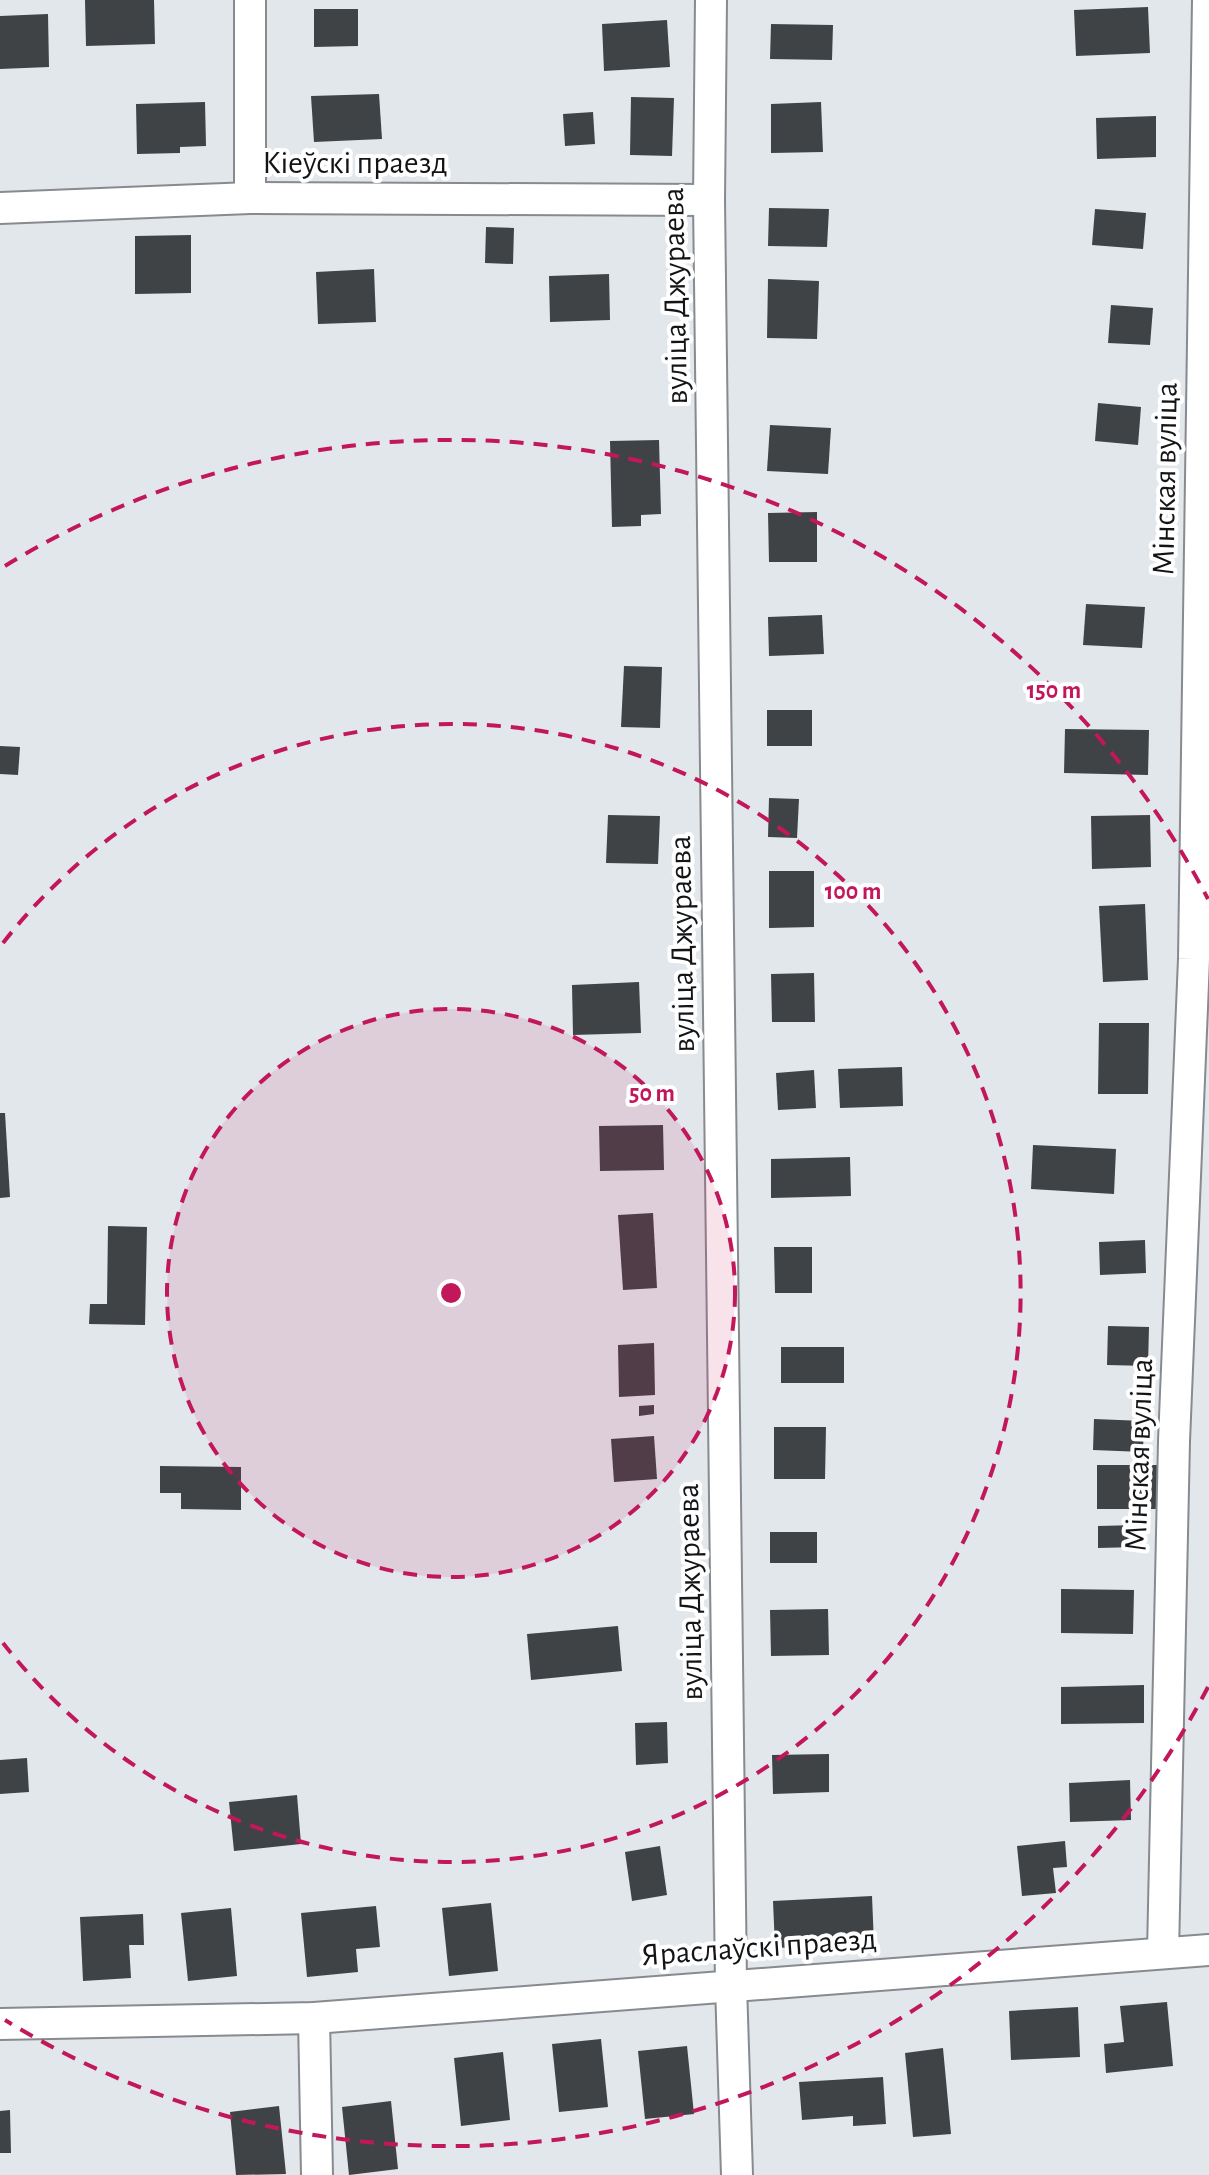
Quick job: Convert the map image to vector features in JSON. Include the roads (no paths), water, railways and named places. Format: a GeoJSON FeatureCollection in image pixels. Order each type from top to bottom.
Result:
{"type":"FeatureCollection","features":[{"type":"Feature","properties":{"kind":"street"},"geometry":{"type":"LineString","coordinates":[[250,0],[250,198]]}},
{"type":"Feature","properties":{"kind":"street","name":"вуліца Джураева"},"geometry":{"type":"LineString","coordinates":[[711,0],[709,200],[731,1985],[737,2175]]}},
{"type":"Feature","properties":{"kind":"street","name":"Мінская вуліца"},"geometry":{"type":"LineString","coordinates":[[1163,1953],[1174,1441],[1201,959],[1208,0]]}},
{"type":"Feature","properties":{"kind":"street","name":"Кіеўскі праезд"},"geometry":{"type":"LineString","coordinates":[[0,208],[250,198],[709,200]]}},
{"type":"Feature","properties":{"kind":"street","name":"Яраслаўскі праезд"},"geometry":{"type":"LineString","coordinates":[[0,2024],[314,2018],[1209,1950]]}},
{"type":"Feature","properties":{"kind":"street"},"geometry":{"type":"LineString","coordinates":[[314,2018],[317,2175]]}}]}
